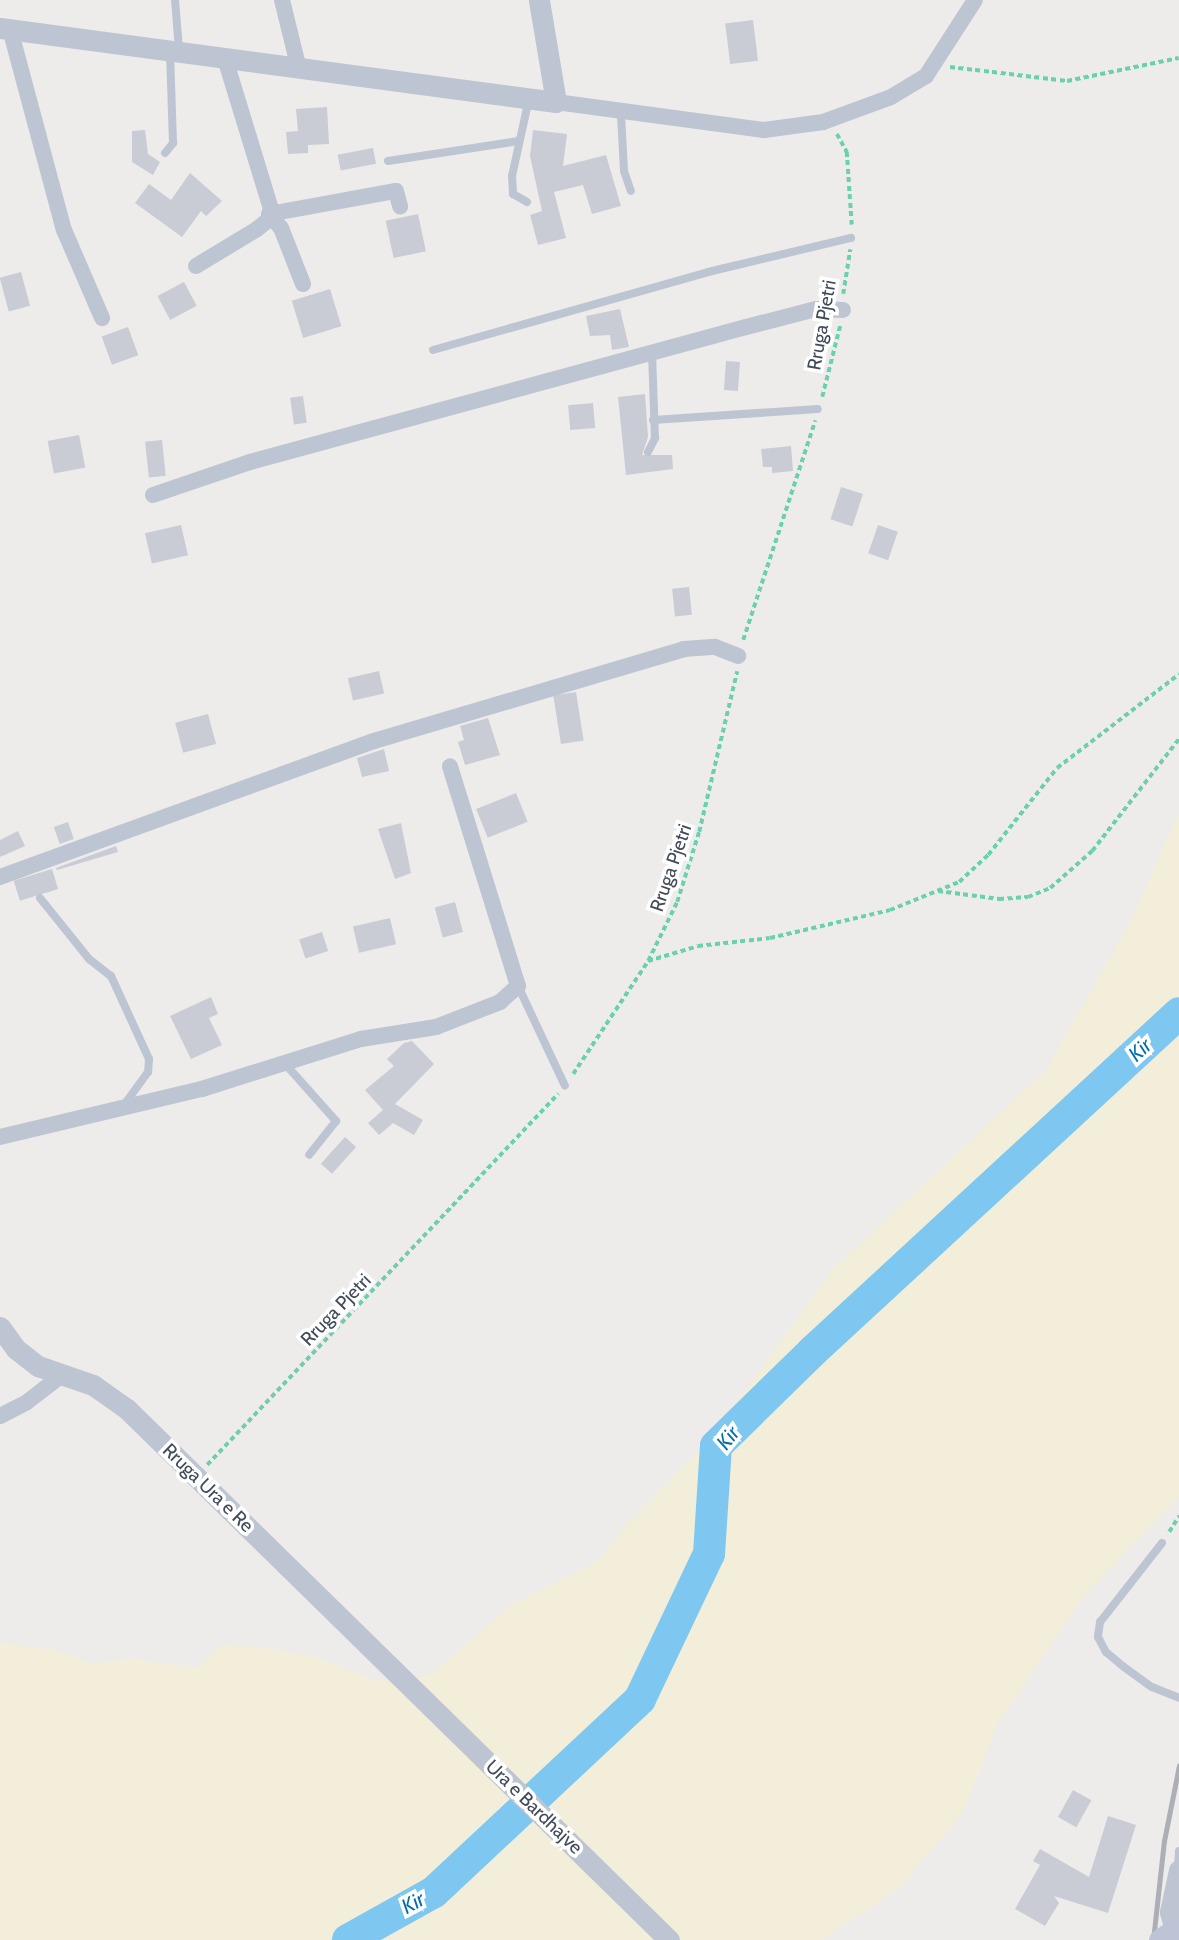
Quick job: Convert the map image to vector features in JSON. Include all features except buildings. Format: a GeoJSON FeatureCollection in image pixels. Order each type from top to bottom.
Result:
{"type":"FeatureCollection","features":[{"type":"Feature","properties":{"kind":"main road"},"geometry":{"type":"LineString","coordinates":[[1160,1940],[1179,1927]]}},
{"type":"Feature","properties":{"kind":"street"},"geometry":{"type":"LineString","coordinates":[[282,0],[299,69]]}},
{"type":"Feature","properties":{"kind":"street"},"geometry":{"type":"LineString","coordinates":[[539,0],[556,102]]}},
{"type":"Feature","properties":{"kind":"street"},"geometry":{"type":"LineString","coordinates":[[102,318],[64,230],[5,29],[556,102],[621,115],[764,130],[823,122],[891,97],[926,76],[975,0]]}},
{"type":"Feature","properties":{"kind":"street"},"geometry":{"type":"LineString","coordinates":[[225,59],[269,214],[281,228],[303,284]]}},
{"type":"Feature","properties":{"kind":"street"},"geometry":{"type":"LineString","coordinates":[[196,266],[257,229],[269,214],[396,191],[400,206]]}},
{"type":"Feature","properties":{"kind":"street"},"geometry":{"type":"LineString","coordinates":[[153,495],[250,462],[816,309],[843,310]]}},
{"type":"Feature","properties":{"kind":"street"},"geometry":{"type":"LineString","coordinates":[[0,877],[374,741],[684,649],[715,647],[738,656]]}},
{"type":"Feature","properties":{"kind":"street"},"geometry":{"type":"LineString","coordinates":[[0,1136],[287,1066],[361,1039],[436,1027],[500,1002],[518,986],[450,766]]}},
{"type":"Feature","properties":{"kind":"street","name":"Rruga Ura e Re"},"geometry":{"type":"LineString","coordinates":[[0,1327],[16,1349],[62,1375],[93,1385],[127,1409],[399,1674]]}},
{"type":"Feature","properties":{"kind":"street"},"geometry":{"type":"LineString","coordinates":[[0,1416],[27,1402],[62,1375]]}},
{"type":"Feature","properties":{"kind":"street","name":"Ura e Bardhajve"},"geometry":{"type":"LineString","coordinates":[[399,1674],[669,1940]]}},
{"type":"Feature","properties":{"kind":"street"},"geometry":{"type":"LineString","coordinates":[[1178,1940],[1170,1912],[1179,1865]]}},
{"type":"Feature","properties":{"kind":"lane"},"geometry":{"type":"LineString","coordinates":[[165,153],[173,143],[175,0]]}},
{"type":"Feature","properties":{"kind":"lane"},"geometry":{"type":"LineString","coordinates":[[527,202],[513,194],[518,141],[529,99]]}},
{"type":"Feature","properties":{"kind":"lane"},"geometry":{"type":"LineString","coordinates":[[621,115],[624,171],[631,191]]}},
{"type":"Feature","properties":{"kind":"lane"},"geometry":{"type":"LineString","coordinates":[[388,161],[518,141]]}},
{"type":"Feature","properties":{"kind":"lane"},"geometry":{"type":"LineString","coordinates":[[433,350],[708,272],[851,238]]}},
{"type":"Feature","properties":{"kind":"lane"},"geometry":{"type":"LineString","coordinates":[[648,452],[655,438],[652,354]]}},
{"type":"Feature","properties":{"kind":"lane"},"geometry":{"type":"LineString","coordinates":[[653,420],[818,409]]}},
{"type":"Feature","properties":{"kind":"lane"},"geometry":{"type":"LineString","coordinates":[[40,898],[89,958],[111,976],[149,1059],[148,1072],[122,1108]]}},
{"type":"Feature","properties":{"kind":"lane"},"geometry":{"type":"LineString","coordinates":[[518,986],[565,1086]]}},
{"type":"Feature","properties":{"kind":"lane"},"geometry":{"type":"LineString","coordinates":[[287,1066],[336,1121],[309,1155]]}},
{"type":"Feature","properties":{"kind":"lane"},"geometry":{"type":"LineString","coordinates":[[1162,1543],[1100,1622],[1098,1637],[1106,1652],[1124,1667],[1163,1693],[1179,1698]]}},
{"type":"Feature","properties":{"kind":"path"},"geometry":{"type":"LineString","coordinates":[[926,76],[947,67],[1016,77],[1083,79],[1179,58]]}},
{"type":"Feature","properties":{"kind":"path","name":"Rruga Pjetri"},"geometry":{"type":"LineString","coordinates":[[196,1477],[565,1086],[649,961],[677,902],[699,832],[738,656],[818,409],[843,310],[851,238],[847,152],[838,136],[823,122]]}},
{"type":"Feature","properties":{"kind":"path"},"geometry":{"type":"LineString","coordinates":[[649,961],[698,946],[770,938],[890,910],[933,890],[948,888],[976,868],[1057,768],[1179,674]]}},
{"type":"Feature","properties":{"kind":"path"},"geometry":{"type":"LineString","coordinates":[[933,890],[999,899],[1028,897],[1050,888],[1091,851],[1179,739]]}},
{"type":"Feature","properties":{"kind":"path"},"geometry":{"type":"LineString","coordinates":[[1162,1543],[1179,1516]]}},
{"type":"Feature","properties":{"kind":"sand"},"geometry":{"type":"Polygon","coordinates":[[[1179,812],[1179,1497],[1084,1596],[998,1723],[964,1811],[900,1888],[822,1940],[0,1940],[0,1643],[53,1650],[90,1663],[133,1659],[198,1668],[221,1645],[259,1647],[318,1658],[376,1681],[430,1675],[513,1604],[598,1561],[628,1523],[705,1445],[833,1269],[1045,1071],[1130,923],[1179,812]]]}},
{"type":"Feature","properties":{"kind":"waterway","name":"Kir"},"geometry":{"type":"LineString","coordinates":[[348,1940],[434,1892],[640,1699],[709,1554],[716,1446],[813,1351],[1179,1013]]}},
{"type":"Feature","properties":{"kind":"railway"},"geometry":{"type":"LineString","coordinates":[[1153,1940],[1164,1841],[1179,1765]]}}]}
